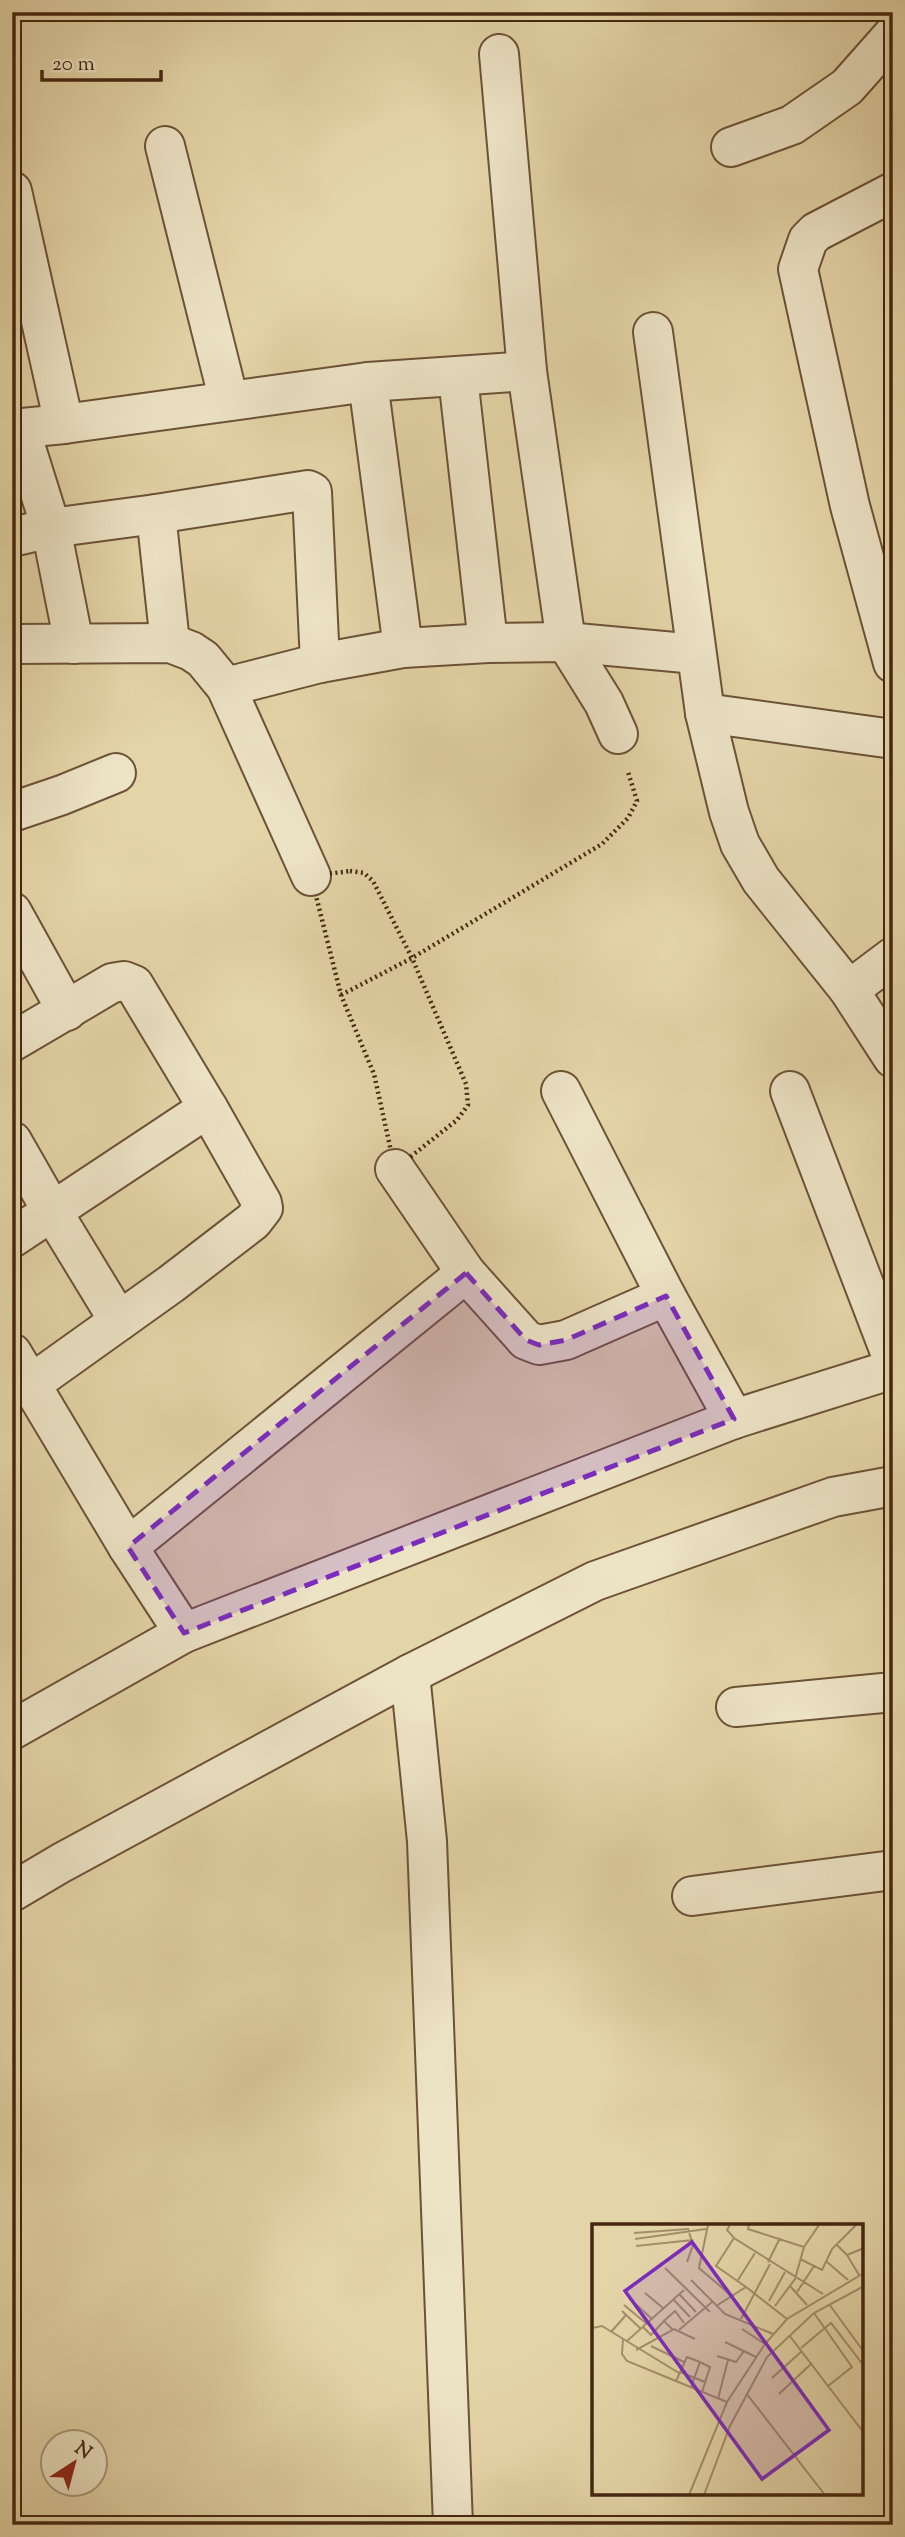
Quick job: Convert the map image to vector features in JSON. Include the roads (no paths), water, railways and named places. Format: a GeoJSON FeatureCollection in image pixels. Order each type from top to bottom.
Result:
{"type":"FeatureCollection","features":[{"type":"Feature","properties":{"kind":"street"},"geometry":{"type":"LineString","coordinates":[[731,147],[792,125],[847,87],[893,35]]}},
{"type":"Feature","properties":{"kind":"street"},"geometry":{"type":"LineString","coordinates":[[499,54],[527,371],[566,642],[604,703],[618,734]]}},
{"type":"Feature","properties":{"kind":"street"},"geometry":{"type":"LineString","coordinates":[[165,146],[229,401]]}},
{"type":"Feature","properties":{"kind":"street"},"geometry":{"type":"LineString","coordinates":[[12,191],[64,424]]}},
{"type":"Feature","properties":{"kind":"street"},"geometry":{"type":"LineString","coordinates":[[893,192],[816,232],[808,240],[797,269],[850,506],[893,663]]}},
{"type":"Feature","properties":{"kind":"street"},"geometry":{"type":"LineString","coordinates":[[653,332],[705,713],[729,812],[740,844],[761,880],[849,990],[893,1058]]}},
{"type":"Feature","properties":{"kind":"street"},"geometry":{"type":"LineString","coordinates":[[74,644],[51,528],[16,429],[368,382],[527,371]]}},
{"type":"Feature","properties":{"kind":"street"},"geometry":{"type":"LineString","coordinates":[[458,377],[488,643]]}},
{"type":"Feature","properties":{"kind":"street"},"geometry":{"type":"LineString","coordinates":[[368,382],[403,648]]}},
{"type":"Feature","properties":{"kind":"street"},"geometry":{"type":"LineString","coordinates":[[12,537],[51,528],[308,490],[312,492],[320,663]]}},
{"type":"Feature","properties":{"kind":"street"},"geometry":{"type":"LineString","coordinates":[[156,514],[170,643]]}},
{"type":"Feature","properties":{"kind":"street"},"geometry":{"type":"LineString","coordinates":[[226,687],[320,663],[403,648],[566,642],[696,654]]}},
{"type":"Feature","properties":{"kind":"street"},"geometry":{"type":"LineString","coordinates":[[12,644],[170,643],[203,659],[226,687],[311,876]]}},
{"type":"Feature","properties":{"kind":"street"},"geometry":{"type":"LineString","coordinates":[[705,713],[893,739]]}},
{"type":"Feature","properties":{"kind":"street"},"geometry":{"type":"LineString","coordinates":[[12,812],[116,773]]}},
{"type":"Feature","properties":{"kind":"street"},"geometry":{"type":"LineString","coordinates":[[12,912],[67,1011]]}},
{"type":"Feature","properties":{"kind":"street"},"geometry":{"type":"LineString","coordinates":[[849,990],[893,957]]}},
{"type":"Feature","properties":{"kind":"street"},"geometry":{"type":"LineString","coordinates":[[12,1042],[112,983],[124,981],[134,985],[262,1203],[263,1208],[253,1221],[119,1321],[21,1368],[128,1546],[184,1633]]}},
{"type":"Feature","properties":{"kind":"street"},"geometry":{"type":"LineString","coordinates":[[561,1091],[666,1296],[734,1419]]}},
{"type":"Feature","properties":{"kind":"street"},"geometry":{"type":"LineString","coordinates":[[790,1091],[893,1360]]}},
{"type":"Feature","properties":{"kind":"street"},"geometry":{"type":"LineString","coordinates":[[12,1238],[208,1108]]}},
{"type":"Feature","properties":{"kind":"street"},"geometry":{"type":"LineString","coordinates":[[12,1141],[119,1321]]}},
{"type":"Feature","properties":{"kind":"street"},"geometry":{"type":"LineString","coordinates":[[395,1169],[466,1273],[526,1340],[539,1345],[566,1340],[666,1296]]}},
{"type":"Feature","properties":{"kind":"street"},"geometry":{"type":"LineString","coordinates":[[128,1546],[466,1273]]}},
{"type":"Feature","properties":{"kind":"street"},"geometry":{"type":"LineString","coordinates":[[12,1730],[184,1633],[734,1419],[893,1368]]}},
{"type":"Feature","properties":{"kind":"street"},"geometry":{"type":"LineString","coordinates":[[12,1892],[410,1674],[595,1581],[833,1497],[893,1486]]}},
{"type":"Feature","properties":{"kind":"street"},"geometry":{"type":"LineString","coordinates":[[410,1674],[427,1841],[453,2525]]}},
{"type":"Feature","properties":{"kind":"street"},"geometry":{"type":"LineString","coordinates":[[736,1707],[893,1692]]}},
{"type":"Feature","properties":{"kind":"street"},"geometry":{"type":"LineString","coordinates":[[692,1896],[893,1870]]}}]}
